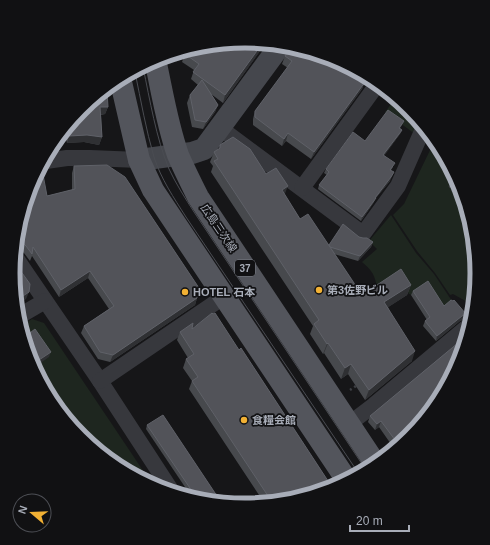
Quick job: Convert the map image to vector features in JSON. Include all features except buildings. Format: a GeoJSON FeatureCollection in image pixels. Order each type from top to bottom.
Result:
{"type":"FeatureCollection","features":[{"type":"Feature","properties":{"kind":"main road","name":"広島三次線"},"geometry":{"type":"LineString","coordinates":[[157,66],[178,155],[198,196],[372,458]]}},
{"type":"Feature","properties":{"kind":"main road"},"geometry":{"type":"LineString","coordinates":[[122,84],[139,160],[154,190],[343,475]]}},
{"type":"Feature","properties":{"kind":"street"},"geometry":{"type":"LineString","coordinates":[[50,160],[67,158],[139,160],[192,153],[204,149],[277,50]]}},
{"type":"Feature","properties":{"kind":"street"},"geometry":{"type":"LineString","coordinates":[[302,188],[374,88]]}},
{"type":"Feature","properties":{"kind":"street"},"geometry":{"type":"LineString","coordinates":[[220,128],[363,234],[398,186],[421,133]]}},
{"type":"Feature","properties":{"kind":"street"},"geometry":{"type":"LineString","coordinates":[[20,264],[100,381],[167,483]]}},
{"type":"Feature","properties":{"kind":"street"},"geometry":{"type":"LineString","coordinates":[[100,381],[225,296]]}},
{"type":"Feature","properties":{"kind":"street"},"geometry":{"type":"LineString","coordinates":[[24,313],[45,301]]}},
{"type":"Feature","properties":{"kind":"street"},"geometry":{"type":"LineString","coordinates":[[349,424],[462,331]]}},
{"type":"Feature","properties":{"kind":"path"},"geometry":{"type":"LineString","coordinates":[[448,176],[451,190],[455,191]]}},
{"type":"Feature","properties":{"kind":"shaded area"},"geometry":{"type":"Polygon","coordinates":[[[392,102],[417,128],[415,134],[385,112],[392,102]]]}},
{"type":"Feature","properties":{"kind":"shaded area"},"geometry":{"type":"Polygon","coordinates":[[[432,147],[453,186],[466,229],[470,258],[470,287],[468,302],[453,294],[450,295],[435,273],[417,251],[393,215],[404,204],[432,147]]]}},
{"type":"Feature","properties":{"kind":"shaded area"},"geometry":{"type":"Polygon","coordinates":[[[391,215],[416,253],[434,274],[452,301],[428,321],[427,284],[411,295],[398,278],[367,297],[376,283],[371,271],[362,262],[377,249],[369,241],[391,215]]]}},
{"type":"Feature","properties":{"kind":"shaded area"},"geometry":{"type":"Polygon","coordinates":[[[32,319],[44,323],[145,474],[120,460],[97,442],[66,409],[43,372],[32,345],[26,323],[32,319]]]}},
{"type":"Feature","properties":{"kind":"tram line"},"geometry":{"type":"LineString","coordinates":[[144,72],[160,145],[175,180],[194,212],[362,464]]}},
{"type":"Feature","properties":{"kind":"tram line"},"geometry":{"type":"LineString","coordinates":[[136,76],[154,157],[168,188],[355,468]]}},
{"type":"Feature","properties":{"kind":"place","name":"第3佐野ビル"},"geometry":{"type":"Point","coordinates":[319,290]}},
{"type":"Feature","properties":{"kind":"place","name":"HOTEL 石本"},"geometry":{"type":"Point","coordinates":[185,292]}},
{"type":"Feature","properties":{"kind":"place","name":"食糧会館"},"geometry":{"type":"Point","coordinates":[244,420]}}]}
